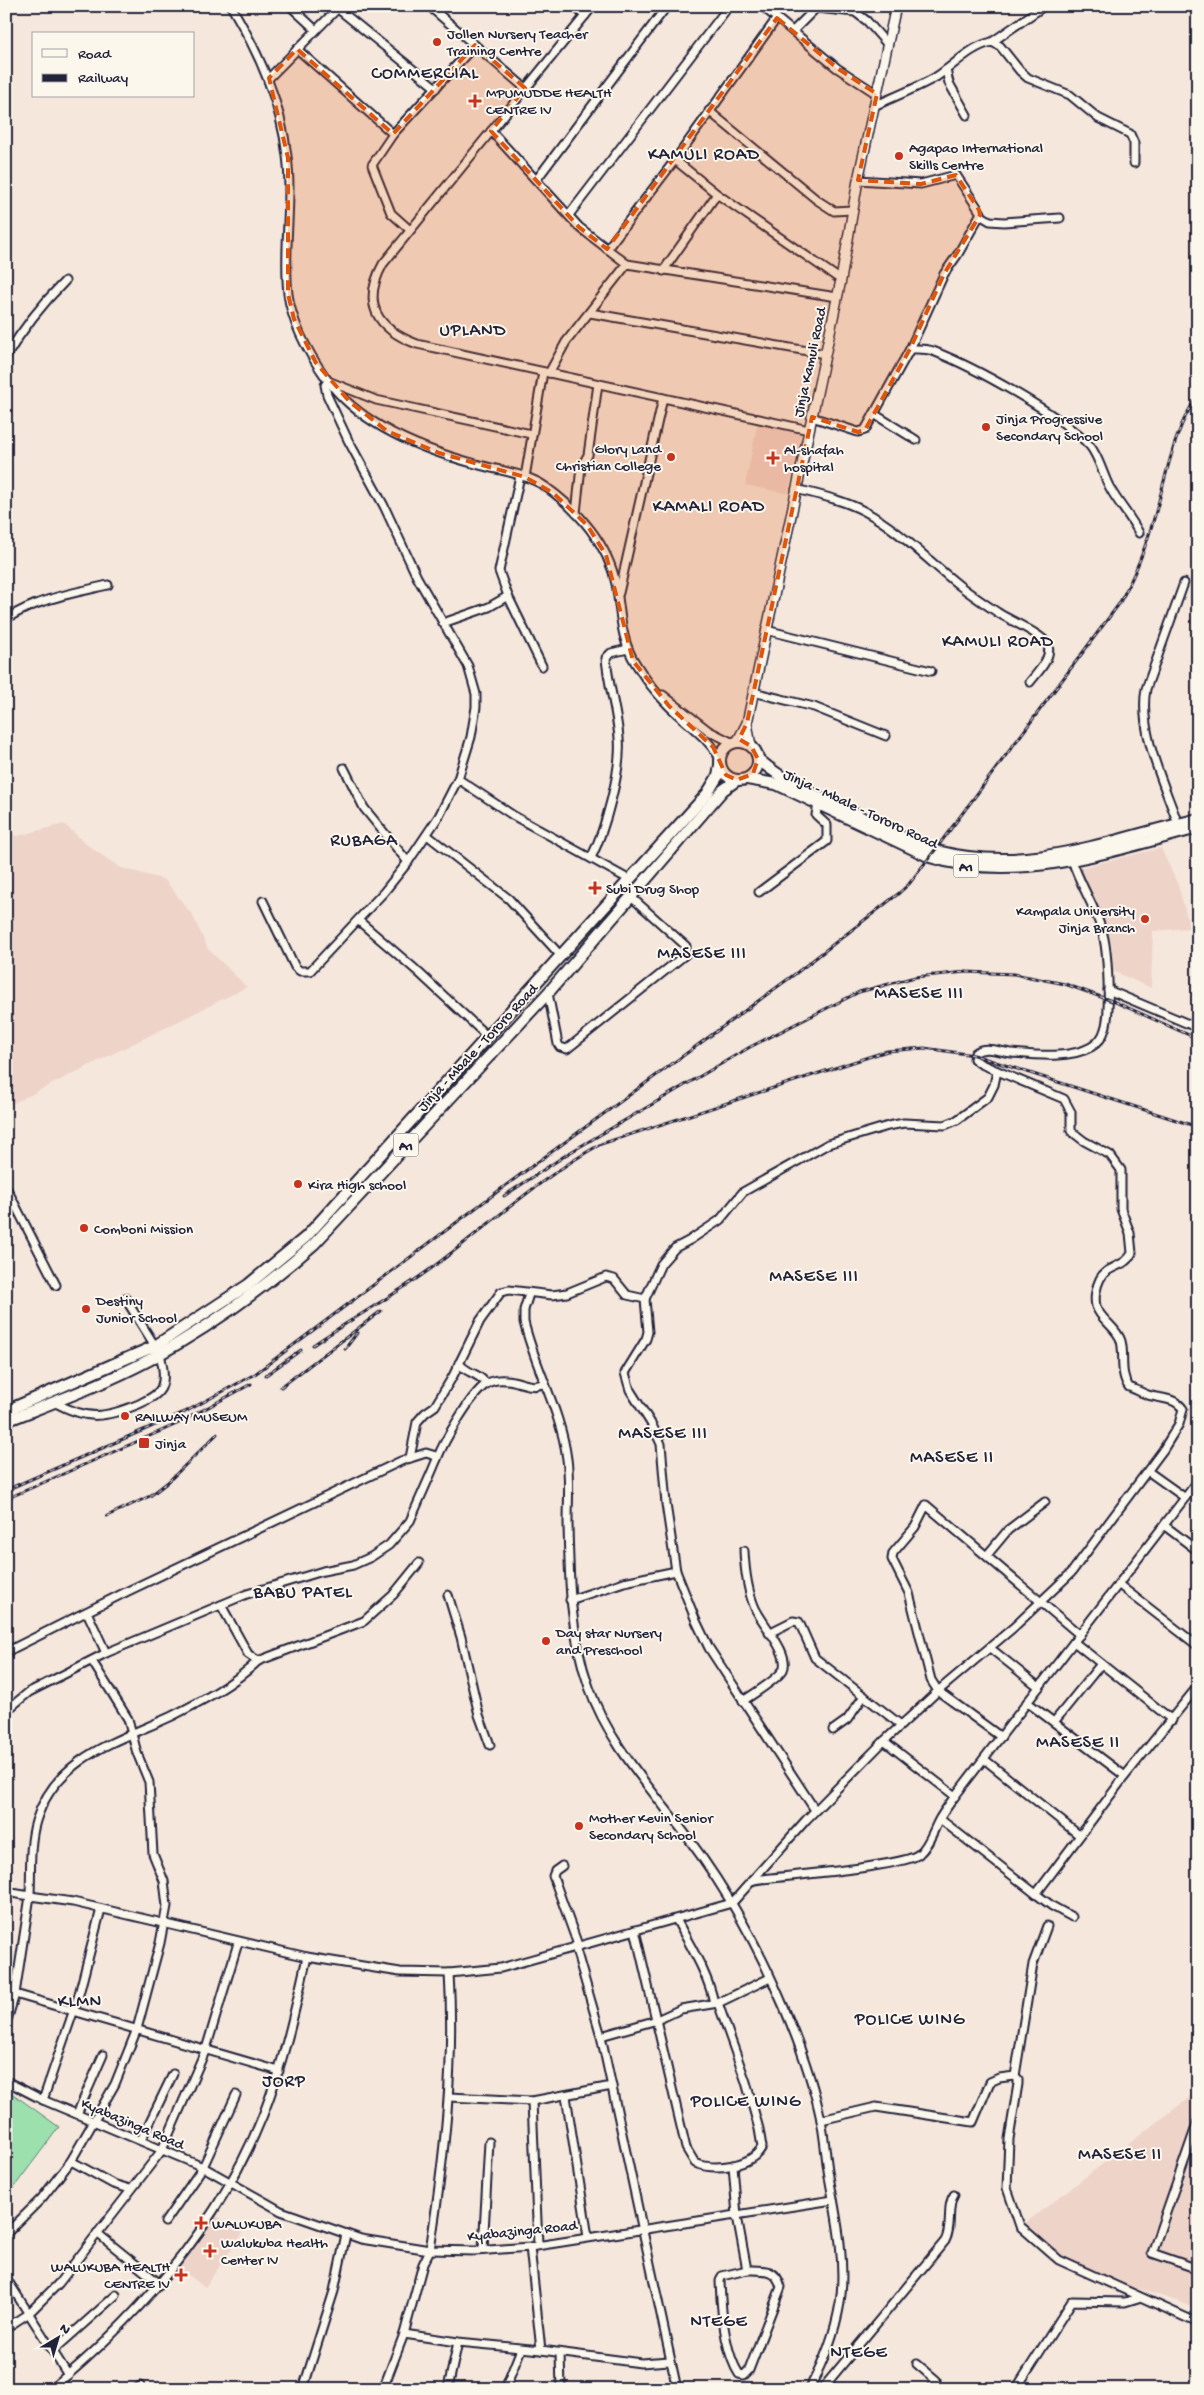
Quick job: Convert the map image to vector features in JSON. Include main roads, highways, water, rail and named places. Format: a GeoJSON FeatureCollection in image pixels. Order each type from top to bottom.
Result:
{"type":"FeatureCollection","features":[{"type":"Feature","properties":{"kind":"highway"},"geometry":{"type":"LineString","coordinates":[[735,742],[751,746]]}},
{"type":"Feature","properties":{"kind":"highway","name":"A1"},"geometry":{"type":"LineString","coordinates":[[720,762],[722,752],[735,742]]}},
{"type":"Feature","properties":{"kind":"highway","name":"A1"},"geometry":{"type":"LineString","coordinates":[[742,779],[753,774],[758,759],[751,746]]}},
{"type":"Feature","properties":{"kind":"highway","name":"Jinja - Mbale - Tororo Road"},"geometry":{"type":"LineString","coordinates":[[758,759],[785,780],[862,818],[936,850],[980,859],[1016,860],[1048,857],[1198,819]]}},
{"type":"Feature","properties":{"kind":"highway"},"geometry":{"type":"LineString","coordinates":[[720,762],[726,775],[742,779]]}},
{"type":"Feature","properties":{"kind":"highway","name":"Jinja - Mbale - Tororo Road"},"geometry":{"type":"LineString","coordinates":[[6,1411],[158,1350],[248,1285],[306,1237],[707,794],[718,776],[720,762]]}},
{"type":"Feature","properties":{"kind":"highway","name":"Jinja - Mbale - Tororo Road"},"geometry":{"type":"LineString","coordinates":[[6,1421],[54,1402],[207,1325],[254,1292],[314,1244],[548,993],[723,790],[742,779],[776,784],[930,858],[956,865],[1014,868],[1072,860],[1198,828]]}},
{"type":"Feature","properties":{"kind":"main road","name":"Jinja Kamuli Road"},"geometry":{"type":"LineString","coordinates":[[751,746],[747,723],[753,692],[841,280],[858,180],[876,105],[896,6]]}},
{"type":"Feature","properties":{"kind":"main road","name":"Jinja Kamuli Road"},"geometry":{"type":"LineString","coordinates":[[735,742],[747,723]]}},
{"type":"Feature","properties":{"kind":"railway"},"geometry":{"type":"LineString","coordinates":[[6,1490],[185,1412],[255,1374],[509,1183],[795,974],[909,884],[1119,604],[1148,539],[1177,437],[1190,408],[1198,397]]}},
{"type":"Feature","properties":{"kind":"railway"},"geometry":{"type":"LineString","coordinates":[[504,1196],[569,1153],[750,1047],[859,992],[915,977],[966,972],[1014,974],[1065,984],[1115,1002],[1198,1039]]}},
{"type":"Feature","properties":{"kind":"railway"},"geometry":{"type":"LineString","coordinates":[[313,1345],[415,1280],[534,1188],[578,1157],[601,1144],[887,1051],[924,1048],[974,1055],[1198,1127]]}},
{"type":"Feature","properties":{"kind":"railway"},"geometry":{"type":"LineString","coordinates":[[281,1387],[381,1311]]}},
{"type":"Feature","properties":{"kind":"railway"},"geometry":{"type":"LineString","coordinates":[[345,1349],[357,1333]]}},
{"type":"Feature","properties":{"kind":"railway"},"geometry":{"type":"LineString","coordinates":[[266,1375],[301,1350]]}},
{"type":"Feature","properties":{"kind":"railway"},"geometry":{"type":"LineString","coordinates":[[6,1499],[177,1424],[251,1384]]}},
{"type":"Feature","properties":{"kind":"railway"},"geometry":{"type":"LineString","coordinates":[[107,1516],[150,1496],[168,1482],[217,1434]]}},
{"type":"Feature","properties":{"kind":"place","name":"Jollen Nursery Teacher Training Centre"},"geometry":{"type":"Point","coordinates":[437,42]}},
{"type":"Feature","properties":{"kind":"place","name":"MPUMUDDE HEALTH CENTRE IV"},"geometry":{"type":"Point","coordinates":[475,101]}},
{"type":"Feature","properties":{"kind":"place","name":"Agapao International Skills Centre"},"geometry":{"type":"Point","coordinates":[899,156]}},
{"type":"Feature","properties":{"kind":"place","name":"Jinja Progressive Secondary School"},"geometry":{"type":"Point","coordinates":[986,427]}},
{"type":"Feature","properties":{"kind":"place","name":"Glory Land Christian College"},"geometry":{"type":"Point","coordinates":[671,457]}},
{"type":"Feature","properties":{"kind":"place","name":"Al-shafah hospital"},"geometry":{"type":"Point","coordinates":[773,458]}},
{"type":"Feature","properties":{"kind":"place","name":"Subi Drug Shop"},"geometry":{"type":"Point","coordinates":[595,888]}},
{"type":"Feature","properties":{"kind":"place","name":"Kampala University Jinja Branch"},"geometry":{"type":"Point","coordinates":[1145,919]}},
{"type":"Feature","properties":{"kind":"place","name":"Kira High school"},"geometry":{"type":"Point","coordinates":[298,1184]}},
{"type":"Feature","properties":{"kind":"place","name":"Comboni Mission"},"geometry":{"type":"Point","coordinates":[84,1228]}},
{"type":"Feature","properties":{"kind":"place","name":"Destiny Junior School"},"geometry":{"type":"Point","coordinates":[86,1309]}},
{"type":"Feature","properties":{"kind":"place","name":"RAILWAY MUSEUM"},"geometry":{"type":"Point","coordinates":[125,1416]}},
{"type":"Feature","properties":{"kind":"place","name":"Jinja"},"geometry":{"type":"Point","coordinates":[144,1443]}},
{"type":"Feature","properties":{"kind":"place","name":"Day star Nursery and Preschool"},"geometry":{"type":"Point","coordinates":[546,1641]}},
{"type":"Feature","properties":{"kind":"place","name":"Mother Kevin Senior Secondary School"},"geometry":{"type":"Point","coordinates":[579,1826]}},
{"type":"Feature","properties":{"kind":"place","name":"WALUKUBA"},"geometry":{"type":"Point","coordinates":[201,2223]}},
{"type":"Feature","properties":{"kind":"place","name":"Walukuba Health Center IV"},"geometry":{"type":"Point","coordinates":[210,2251]}},
{"type":"Feature","properties":{"kind":"place","name":"WALUKUBA HEALTH CENTRE IV"},"geometry":{"type":"Point","coordinates":[181,2275]}},
{"type":"Feature","properties":{"kind":"district","name":"COMMERCIAL"},"geometry":{"type":"Point","coordinates":[425,72]}},
{"type":"Feature","properties":{"kind":"district","name":"KAMULI ROAD"},"geometry":{"type":"Point","coordinates":[704,153]}},
{"type":"Feature","properties":{"kind":"district","name":"UPLAND"},"geometry":{"type":"Point","coordinates":[473,329]}},
{"type":"Feature","properties":{"kind":"district","name":"KAMALI ROAD"},"geometry":{"type":"Point","coordinates":[709,505]}},
{"type":"Feature","properties":{"kind":"district","name":"KAMULI ROAD"},"geometry":{"type":"Point","coordinates":[998,640]}},
{"type":"Feature","properties":{"kind":"district","name":"RUBAGA"},"geometry":{"type":"Point","coordinates":[364,839]}},
{"type":"Feature","properties":{"kind":"district","name":"MASESE III"},"geometry":{"type":"Point","coordinates":[702,952]}},
{"type":"Feature","properties":{"kind":"district","name":"MASESE III"},"geometry":{"type":"Point","coordinates":[919,992]}},
{"type":"Feature","properties":{"kind":"district","name":"MASESE III"},"geometry":{"type":"Point","coordinates":[814,1275]}},
{"type":"Feature","properties":{"kind":"district","name":"MASESE III"},"geometry":{"type":"Point","coordinates":[663,1432]}},
{"type":"Feature","properties":{"kind":"district","name":"MASESE II"},"geometry":{"type":"Point","coordinates":[952,1456]}},
{"type":"Feature","properties":{"kind":"district","name":"BABU PATEL"},"geometry":{"type":"Point","coordinates":[303,1591]}},
{"type":"Feature","properties":{"kind":"district","name":"MASESE II"},"geometry":{"type":"Point","coordinates":[1078,1741]}},
{"type":"Feature","properties":{"kind":"district","name":"KLMN"},"geometry":{"type":"Point","coordinates":[80,2000]}},
{"type":"Feature","properties":{"kind":"district","name":"POLICE WING"},"geometry":{"type":"Point","coordinates":[910,2018]}},
{"type":"Feature","properties":{"kind":"district","name":"JORP"},"geometry":{"type":"Point","coordinates":[284,2080]}},
{"type":"Feature","properties":{"kind":"district","name":"POLICE WING"},"geometry":{"type":"Point","coordinates":[746,2100]}},
{"type":"Feature","properties":{"kind":"district","name":"MASESE II"},"geometry":{"type":"Point","coordinates":[1120,2153]}},
{"type":"Feature","properties":{"kind":"district","name":"NTEGE"},"geometry":{"type":"Point","coordinates":[719,2320]}},
{"type":"Feature","properties":{"kind":"district","name":"NTEGE"},"geometry":{"type":"Point","coordinates":[859,2351]}}]}
